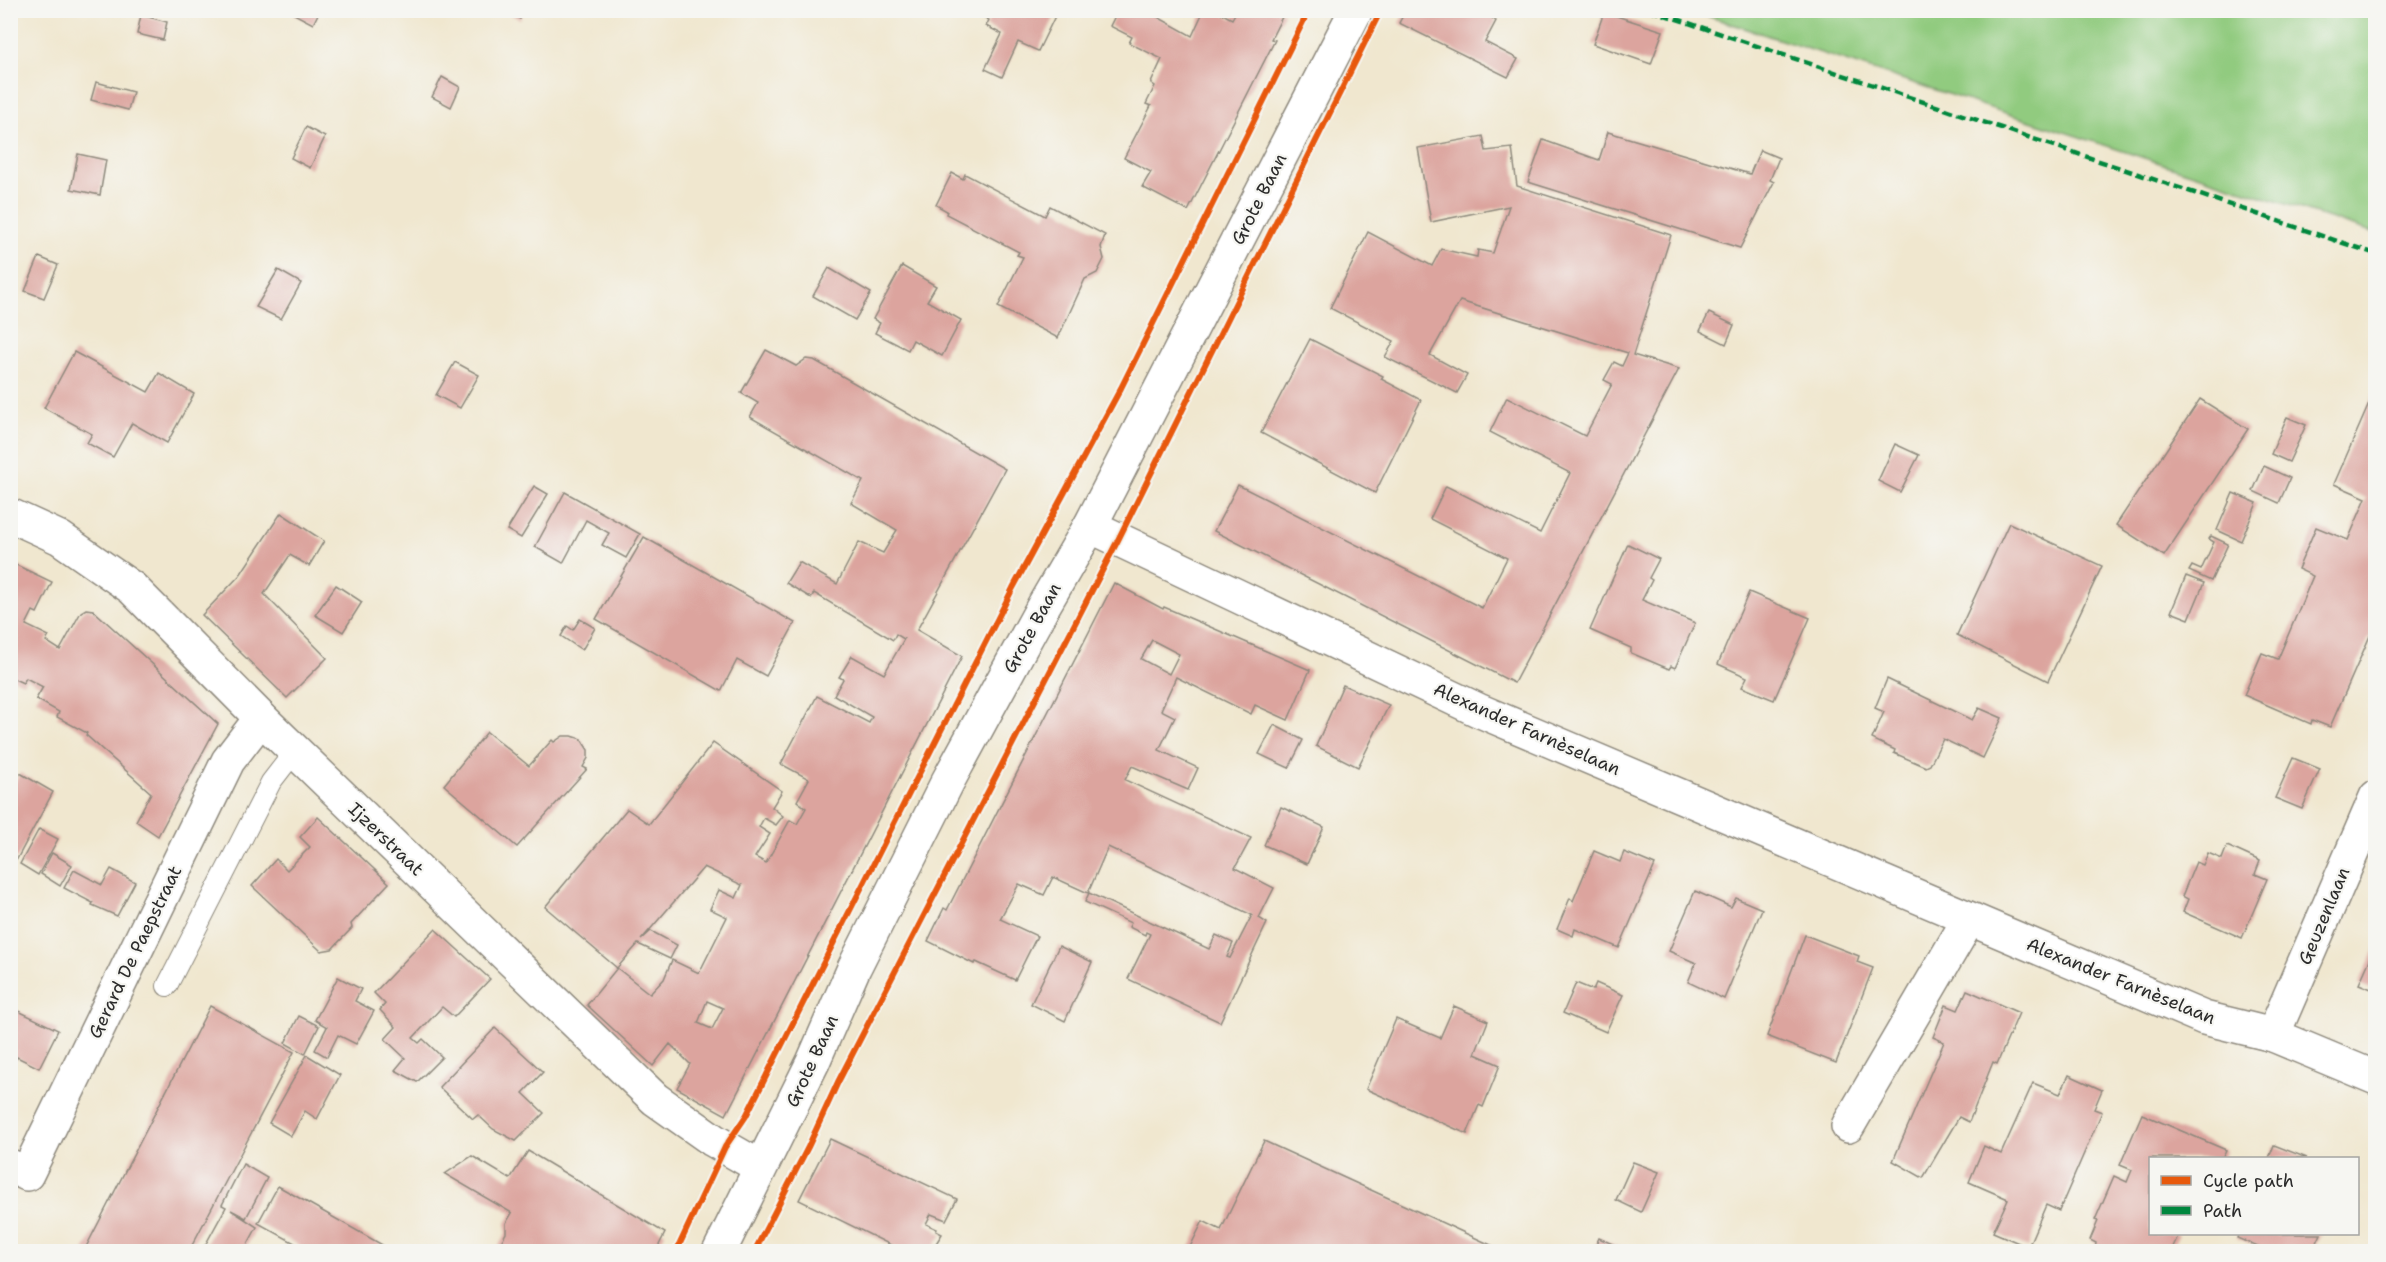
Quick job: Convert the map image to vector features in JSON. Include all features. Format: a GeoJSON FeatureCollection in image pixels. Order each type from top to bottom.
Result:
{"type":"FeatureCollection","features":[{"type":"Feature","properties":{"kind":"street","name":"Grote Baan"},"geometry":{"type":"LineString","coordinates":[[718,1251],[813,1062],[854,968],[948,781],[1090,526],[1356,10]]}},
{"type":"Feature","properties":{"kind":"street","name":"Ijzerstraat"},"geometry":{"type":"LineString","coordinates":[[10,516],[60,538],[132,588],[261,718],[656,1099],[713,1140],[760,1167]]}},
{"type":"Feature","properties":{"kind":"street","name":"Alexander Farnèselaan"},"geometry":{"type":"LineString","coordinates":[[1090,526],[1478,710],[2204,1018],[2273,1035],[2376,1078]]}},
{"type":"Feature","properties":{"kind":"street","name":"Gerard De Paepstraat"},"geometry":{"type":"LineString","coordinates":[[10,1166],[27,1174],[228,761],[261,718]]}},
{"type":"Feature","properties":{"kind":"street","name":"Geuzenlaan"},"geometry":{"type":"LineString","coordinates":[[2273,1035],[2376,797]]}},
{"type":"Feature","properties":{"kind":"street"},"geometry":{"type":"LineString","coordinates":[[1848,1126],[1969,918]]}},
{"type":"Feature","properties":{"kind":"lane"},"geometry":{"type":"LineString","coordinates":[[167,986],[271,782],[295,751]]}},
{"type":"Feature","properties":{"kind":"green space"},"geometry":{"type":"Polygon","coordinates":[[[1692,11],[2375,11],[2375,233],[1692,11]]]}},
{"type":"Feature","properties":{"kind":"building"},"geometry":{"type":"Polygon","coordinates":[[[296,10],[320,10],[313,24],[294,14],[296,10]]]}},
{"type":"Feature","properties":{"kind":"building"},"geometry":{"type":"Polygon","coordinates":[[[502,10],[524,10],[520,19],[502,10]]]}},
{"type":"Feature","properties":{"kind":"building"},"geometry":{"type":"Polygon","coordinates":[[[971,10],[1058,10],[1038,51],[1018,42],[1002,77],[985,69],[1002,34],[986,26],[989,20],[971,10]]]}},
{"type":"Feature","properties":{"kind":"building"},"geometry":{"type":"Polygon","coordinates":[[[1118,10],[1145,10],[1192,36],[1204,10],[1215,10],[1232,19],[1237,10],[1278,10],[1284,13],[1271,39],[1275,40],[1188,211],[1142,187],[1151,172],[1124,158],[1151,106],[1146,104],[1155,86],[1151,83],[1162,59],[1129,43],[1132,37],[1110,26],[1118,10]]]}},
{"type":"Feature","properties":{"kind":"building"},"geometry":{"type":"Polygon","coordinates":[[[1406,10],[1497,10],[1492,18],[1496,21],[1485,42],[1518,59],[1508,77],[1399,23],[1406,10]]]}},
{"type":"Feature","properties":{"kind":"building"},"geometry":{"type":"Polygon","coordinates":[[[1604,12],[1663,31],[1651,64],[1593,44],[1604,12]]]}},
{"type":"Feature","properties":{"kind":"building"},"geometry":{"type":"Polygon","coordinates":[[[141,15],[167,22],[163,40],[137,34],[141,15]]]}},
{"type":"Feature","properties":{"kind":"building"},"geometry":{"type":"Polygon","coordinates":[[[442,77],[460,87],[451,107],[432,97],[442,77]]]}},
{"type":"Feature","properties":{"kind":"building"},"geometry":{"type":"Polygon","coordinates":[[[96,82],[133,92],[128,110],[91,100],[96,82]]]}},
{"type":"Feature","properties":{"kind":"building"},"geometry":{"type":"Polygon","coordinates":[[[306,127],[325,137],[310,168],[291,158],[306,127]]]}},
{"type":"Feature","properties":{"kind":"building"},"geometry":{"type":"Polygon","coordinates":[[[1608,132],[1750,174],[1760,150],[1779,158],[1770,180],[1774,182],[1740,248],[1528,182],[1543,140],[1599,160],[1608,132]]]}},
{"type":"Feature","properties":{"kind":"building"},"geometry":{"type":"Polygon","coordinates":[[[1483,136],[1486,151],[1512,148],[1517,186],[1671,235],[1633,355],[1679,369],[1514,683],[1214,531],[1238,485],[1482,608],[1507,558],[1430,519],[1446,486],[1540,533],[1570,473],[1490,432],[1507,397],[1585,436],[1612,384],[1604,380],[1614,362],[1622,366],[1628,353],[1460,301],[1430,355],[1467,375],[1457,393],[1385,357],[1394,341],[1330,308],[1368,232],[1432,266],[1441,249],[1477,257],[1478,250],[1493,253],[1509,206],[1431,222],[1418,148],[1483,136]]]}},
{"type":"Feature","properties":{"kind":"building"},"geometry":{"type":"Polygon","coordinates":[[[78,154],[106,160],[100,195],[71,189],[78,154]]]}},
{"type":"Feature","properties":{"kind":"building"},"geometry":{"type":"Polygon","coordinates":[[[952,173],[963,179],[965,174],[1045,216],[1050,206],[1105,235],[1101,247],[1104,259],[1097,273],[1085,279],[1058,338],[998,307],[1023,257],[1017,255],[1019,252],[946,214],[947,211],[936,205],[952,173]]]}},
{"type":"Feature","properties":{"kind":"building"},"geometry":{"type":"Polygon","coordinates":[[[39,257],[58,265],[44,298],[25,291],[39,257]]]}},
{"type":"Feature","properties":{"kind":"building"},"geometry":{"type":"Polygon","coordinates":[[[902,266],[936,286],[927,301],[961,320],[942,356],[913,340],[908,350],[875,333],[880,323],[873,319],[902,266]]]}},
{"type":"Feature","properties":{"kind":"building"},"geometry":{"type":"Polygon","coordinates":[[[829,268],[871,293],[855,320],[813,296],[829,268]]]}},
{"type":"Feature","properties":{"kind":"building"},"geometry":{"type":"Polygon","coordinates":[[[278,270],[301,283],[281,319],[256,307],[278,270]]]}},
{"type":"Feature","properties":{"kind":"building"},"geometry":{"type":"Polygon","coordinates":[[[1709,313],[1734,325],[1726,344],[1700,331],[1709,313]]]}},
{"type":"Feature","properties":{"kind":"building"},"geometry":{"type":"Polygon","coordinates":[[[1310,339],[1383,376],[1381,379],[1421,400],[1375,493],[1261,433],[1310,339]]]}},
{"type":"Feature","properties":{"kind":"building"},"geometry":{"type":"Polygon","coordinates":[[[766,350],[796,366],[806,359],[814,360],[1005,469],[917,630],[962,656],[726,1115],[677,1088],[690,1064],[670,1044],[653,1066],[587,1005],[617,968],[545,907],[627,809],[649,824],[713,743],[782,791],[772,807],[783,816],[776,825],[764,818],[759,827],[770,834],[755,857],[766,863],[790,820],[797,824],[806,808],[797,801],[809,779],[781,764],[817,696],[869,723],[872,717],[834,695],[843,679],[839,677],[852,656],[884,674],[904,639],[896,634],[893,640],[814,593],[811,598],[786,583],[799,562],[837,584],[859,542],[883,553],[897,530],[851,503],[863,481],[750,417],[758,403],[741,393],[766,350]],[[704,867],[641,940],[651,931],[677,945],[670,959],[638,944],[617,968],[650,994],[664,979],[672,960],[699,973],[727,917],[710,909],[719,890],[736,898],[742,885],[704,867]],[[707,1001],[698,1023],[712,1029],[723,1008],[707,1001]]]}},
{"type":"Feature","properties":{"kind":"building"},"geometry":{"type":"Polygon","coordinates":[[[74,352],[148,392],[159,373],[194,394],[167,443],[132,423],[113,457],[87,443],[92,434],[44,408],[74,352]]]}},
{"type":"Feature","properties":{"kind":"building"},"geometry":{"type":"Polygon","coordinates":[[[455,362],[479,375],[460,408],[436,395],[455,362]]]}},
{"type":"Feature","properties":{"kind":"building"},"geometry":{"type":"Polygon","coordinates":[[[2376,388],[2376,622],[2330,727],[2312,720],[2311,724],[2244,695],[2262,653],[2278,659],[2313,576],[2298,569],[2316,527],[2348,540],[2366,498],[2334,484],[2376,388]]]}},
{"type":"Feature","properties":{"kind":"building"},"geometry":{"type":"Polygon","coordinates":[[[2200,399],[2248,429],[2164,556],[2116,525],[2200,399]]]}},
{"type":"Feature","properties":{"kind":"building"},"geometry":{"type":"Polygon","coordinates":[[[2287,417],[2306,425],[2289,462],[2271,454],[2287,417]]]}},
{"type":"Feature","properties":{"kind":"building"},"geometry":{"type":"Polygon","coordinates":[[[1895,444],[1919,455],[1900,492],[1878,481],[1895,444]]]}},
{"type":"Feature","properties":{"kind":"building"},"geometry":{"type":"Polygon","coordinates":[[[2264,466],[2290,478],[2279,503],[2253,491],[2264,466]]]}},
{"type":"Feature","properties":{"kind":"building"},"geometry":{"type":"Polygon","coordinates":[[[534,486],[548,494],[521,538],[507,530],[534,486]]]}},
{"type":"Feature","properties":{"kind":"building"},"geometry":{"type":"Polygon","coordinates":[[[565,492],[640,534],[626,558],[602,545],[609,533],[586,520],[563,563],[535,547],[565,492]]]}},
{"type":"Feature","properties":{"kind":"building"},"geometry":{"type":"Polygon","coordinates":[[[2233,493],[2257,503],[2241,541],[2217,530],[2233,493]]]}},
{"type":"Feature","properties":{"kind":"building"},"geometry":{"type":"Polygon","coordinates":[[[281,513],[324,541],[309,566],[290,555],[264,594],[327,658],[287,698],[202,615],[240,575],[281,513]]]}},
{"type":"Feature","properties":{"kind":"building"},"geometry":{"type":"Polygon","coordinates":[[[2009,523],[2102,566],[2048,681],[1957,635],[2009,523]]]}},
{"type":"Feature","properties":{"kind":"building"},"geometry":{"type":"Polygon","coordinates":[[[2211,536],[2228,544],[2211,581],[2189,571],[2192,566],[2201,570],[2214,542],[2209,539],[2211,536]]]}},
{"type":"Feature","properties":{"kind":"building"},"geometry":{"type":"Polygon","coordinates":[[[644,537],[795,623],[766,676],[737,660],[721,691],[596,619],[644,537]]]}},
{"type":"Feature","properties":{"kind":"building"},"geometry":{"type":"Polygon","coordinates":[[[1628,544],[1659,559],[1649,578],[1652,580],[1642,600],[1695,623],[1675,668],[1671,666],[1669,669],[1631,653],[1631,648],[1590,630],[1628,544]]]}},
{"type":"Feature","properties":{"kind":"building"},"geometry":{"type":"Polygon","coordinates":[[[10,562],[52,582],[37,613],[33,611],[26,625],[49,636],[46,641],[60,650],[81,612],[86,609],[93,610],[218,724],[158,836],[136,821],[151,793],[86,735],[87,733],[57,717],[59,712],[36,699],[43,687],[26,678],[23,683],[10,677],[10,562]]]}},
{"type":"Feature","properties":{"kind":"building"},"geometry":{"type":"Polygon","coordinates":[[[2186,576],[2204,583],[2189,619],[2171,612],[2186,576]]]}},
{"type":"Feature","properties":{"kind":"building"},"geometry":{"type":"Polygon","coordinates":[[[1114,583],[1163,609],[1164,607],[1310,670],[1288,720],[1255,705],[1251,714],[1176,677],[1161,710],[1175,717],[1159,750],[1198,768],[1188,790],[1132,766],[1125,780],[1251,838],[1235,868],[1274,888],[1259,918],[1267,923],[1220,1022],[1128,979],[1150,934],[1146,932],[1145,935],[1129,927],[1131,923],[1085,902],[1089,893],[1209,949],[1216,935],[1233,943],[1227,957],[1230,958],[1252,915],[1108,847],[1088,893],[1053,877],[1044,895],[1019,884],[1000,919],[1037,936],[1015,980],[976,962],[974,964],[928,941],[944,908],[947,910],[1114,583]],[[1152,640],[1141,659],[1169,674],[1179,654],[1152,640]]]}},
{"type":"Feature","properties":{"kind":"building"},"geometry":{"type":"Polygon","coordinates":[[[336,585],[362,602],[343,632],[315,615],[336,585]]]}},
{"type":"Feature","properties":{"kind":"building"},"geometry":{"type":"Polygon","coordinates":[[[1749,592],[1810,618],[1774,700],[1742,687],[1747,677],[1718,664],[1749,592]]]}},
{"type":"Feature","properties":{"kind":"building"},"geometry":{"type":"Polygon","coordinates":[[[580,619],[595,628],[582,650],[561,636],[567,626],[573,630],[580,619]]]}},
{"type":"Feature","properties":{"kind":"building"},"geometry":{"type":"Polygon","coordinates":[[[1887,679],[1972,720],[1979,708],[2002,718],[1983,758],[1943,739],[1930,765],[1926,767],[1894,753],[1895,750],[1872,739],[1884,712],[1875,708],[1887,679]]]}},
{"type":"Feature","properties":{"kind":"building"},"geometry":{"type":"Polygon","coordinates":[[[1343,685],[1389,705],[1358,767],[1316,746],[1343,685]]]}},
{"type":"Feature","properties":{"kind":"building"},"geometry":{"type":"Polygon","coordinates":[[[1274,725],[1303,740],[1289,768],[1259,754],[1274,725]]]}},
{"type":"Feature","properties":{"kind":"building"},"geometry":{"type":"Polygon","coordinates":[[[487,732],[529,766],[552,740],[554,742],[563,736],[581,739],[588,750],[588,758],[583,767],[587,769],[517,847],[444,785],[487,732]]]}},
{"type":"Feature","properties":{"kind":"building"},"geometry":{"type":"Polygon","coordinates":[[[2293,758],[2320,769],[2302,809],[2275,798],[2293,758]]]}},
{"type":"Feature","properties":{"kind":"building"},"geometry":{"type":"Polygon","coordinates":[[[20,773],[53,792],[17,859],[10,856],[10,790],[20,773]]]}},
{"type":"Feature","properties":{"kind":"building"},"geometry":{"type":"Polygon","coordinates":[[[1281,807],[1324,827],[1307,864],[1264,845],[1281,807]]]}},
{"type":"Feature","properties":{"kind":"building"},"geometry":{"type":"Polygon","coordinates":[[[318,817],[389,883],[351,924],[352,928],[332,949],[321,951],[252,886],[276,859],[287,870],[310,847],[300,837],[318,817]]]}},
{"type":"Feature","properties":{"kind":"building"},"geometry":{"type":"Polygon","coordinates":[[[39,829],[58,839],[38,875],[20,864],[39,829]]]}},
{"type":"Feature","properties":{"kind":"building"},"geometry":{"type":"Polygon","coordinates":[[[2227,846],[2260,861],[2255,874],[2267,879],[2242,938],[2183,912],[2188,899],[2182,896],[2196,862],[2203,865],[2208,853],[2222,859],[2227,846]]]}},
{"type":"Feature","properties":{"kind":"building"},"geometry":{"type":"Polygon","coordinates":[[[1594,851],[1620,862],[1624,852],[1655,865],[1619,948],[1575,929],[1573,936],[1557,929],[1570,898],[1573,901],[1594,851]]]}},
{"type":"Feature","properties":{"kind":"building"},"geometry":{"type":"Polygon","coordinates":[[[52,853],[72,865],[60,886],[41,874],[52,853]]]}},
{"type":"Feature","properties":{"kind":"building"},"geometry":{"type":"Polygon","coordinates":[[[111,869],[135,882],[117,916],[92,905],[93,903],[64,888],[74,870],[102,885],[111,869]]]}},
{"type":"Feature","properties":{"kind":"building"},"geometry":{"type":"Polygon","coordinates":[[[1695,891],[1731,907],[1736,898],[1762,909],[1724,999],[1688,982],[1696,963],[1669,951],[1695,891]]]}},
{"type":"Feature","properties":{"kind":"building"},"geometry":{"type":"Polygon","coordinates":[[[435,929],[490,979],[454,1017],[442,1007],[413,1038],[419,1043],[423,1039],[442,1057],[417,1082],[395,1070],[405,1058],[385,1039],[396,1027],[380,1010],[385,1004],[374,993],[435,929]]]}},
{"type":"Feature","properties":{"kind":"building"},"geometry":{"type":"Polygon","coordinates":[[[1805,935],[1859,956],[1857,962],[1873,968],[1836,1063],[1767,1036],[1805,935]]]}},
{"type":"Feature","properties":{"kind":"building"},"geometry":{"type":"Polygon","coordinates":[[[1059,946],[1092,962],[1065,1021],[1031,1004],[1059,946]]]}},
{"type":"Feature","properties":{"kind":"building"},"geometry":{"type":"Polygon","coordinates":[[[2376,946],[2376,991],[2359,984],[2376,946]]]}},
{"type":"Feature","properties":{"kind":"building"},"geometry":{"type":"Polygon","coordinates":[[[338,977],[361,989],[355,1001],[374,1011],[356,1044],[338,1035],[327,1057],[315,1050],[327,1027],[315,1020],[338,977]]]}},
{"type":"Feature","properties":{"kind":"building"},"geometry":{"type":"Polygon","coordinates":[[[1576,983],[1593,990],[1596,983],[1623,995],[1606,1032],[1563,1013],[1576,983]]]}},
{"type":"Feature","properties":{"kind":"building"},"geometry":{"type":"Polygon","coordinates":[[[1967,990],[2019,1013],[1997,1064],[1993,1062],[1969,1122],[1959,1117],[1923,1178],[1893,1161],[1944,1042],[1933,1037],[1946,1005],[1958,1010],[1967,990]]]}},
{"type":"Feature","properties":{"kind":"building"},"geometry":{"type":"Polygon","coordinates":[[[210,1006],[294,1052],[189,1251],[84,1251],[210,1006]]]}},
{"type":"Feature","properties":{"kind":"building"},"geometry":{"type":"Polygon","coordinates":[[[1454,1006],[1488,1021],[1475,1054],[1500,1065],[1483,1107],[1479,1105],[1467,1134],[1366,1089],[1396,1019],[1440,1038],[1454,1006]]]}},
{"type":"Feature","properties":{"kind":"building"},"geometry":{"type":"Polygon","coordinates":[[[10,1007],[58,1030],[39,1068],[17,1057],[10,1069],[10,1007]]]}},
{"type":"Feature","properties":{"kind":"building"},"geometry":{"type":"Polygon","coordinates":[[[299,1016],[319,1026],[305,1054],[285,1043],[299,1016]]]}},
{"type":"Feature","properties":{"kind":"building"},"geometry":{"type":"Polygon","coordinates":[[[495,1028],[543,1072],[523,1093],[544,1113],[516,1141],[493,1129],[478,1115],[473,1119],[439,1087],[495,1028]]]}},
{"type":"Feature","properties":{"kind":"building"},"geometry":{"type":"Polygon","coordinates":[[[307,1055],[340,1075],[317,1119],[305,1111],[291,1136],[269,1123],[307,1055]]]}},
{"type":"Feature","properties":{"kind":"building"},"geometry":{"type":"Polygon","coordinates":[[[2069,1075],[2102,1090],[2094,1109],[2102,1112],[2059,1211],[2046,1205],[2028,1247],[1993,1232],[2008,1199],[1969,1182],[1984,1146],[2001,1154],[2033,1083],[2060,1094],[2069,1075]]]}},
{"type":"Feature","properties":{"kind":"building"},"geometry":{"type":"Polygon","coordinates":[[[2142,1114],[2226,1150],[2222,1157],[2149,1157],[2149,1235],[2179,1235],[2171,1251],[2095,1251],[2096,1243],[2090,1240],[2098,1221],[2095,1220],[2114,1176],[2127,1182],[2132,1170],[2120,1165],[2142,1114]]]}},
{"type":"Feature","properties":{"kind":"building"},"geometry":{"type":"Polygon","coordinates":[[[830,1139],[957,1199],[946,1220],[931,1214],[926,1224],[942,1234],[935,1245],[948,1251],[903,1251],[799,1200],[830,1139]]]}},
{"type":"Feature","properties":{"kind":"building"},"geometry":{"type":"Polygon","coordinates":[[[1264,1141],[1504,1251],[1188,1251],[1203,1221],[1221,1230],[1264,1141]]]}},
{"type":"Feature","properties":{"kind":"building"},"geometry":{"type":"Polygon","coordinates":[[[2274,1145],[2304,1157],[2269,1157],[2274,1145]]]}},
{"type":"Feature","properties":{"kind":"building"},"geometry":{"type":"Polygon","coordinates":[[[528,1151],[665,1233],[656,1251],[496,1251],[506,1233],[506,1223],[512,1213],[445,1174],[472,1156],[510,1179],[528,1151]]]}},
{"type":"Feature","properties":{"kind":"building"},"geometry":{"type":"Polygon","coordinates":[[[1633,1162],[1659,1172],[1641,1212],[1616,1200],[1633,1162]]]}},
{"type":"Feature","properties":{"kind":"building"},"geometry":{"type":"Polygon","coordinates":[[[243,1164],[267,1178],[246,1218],[231,1210],[257,1227],[244,1251],[202,1251],[226,1207],[222,1205],[243,1164]]]}},
{"type":"Feature","properties":{"kind":"building"},"geometry":{"type":"Polygon","coordinates":[[[278,1186],[393,1251],[309,1251],[258,1223],[278,1186]]]}},
{"type":"Feature","properties":{"kind":"building"},"geometry":{"type":"Polygon","coordinates":[[[2238,1235],[2321,1235],[2313,1251],[2267,1251],[2237,1238],[2238,1235]]]}},
{"type":"Feature","properties":{"kind":"building"},"geometry":{"type":"Polygon","coordinates":[[[1599,1238],[1628,1251],[1593,1251],[1599,1238]]]}},
{"type":"Feature","properties":{"kind":"marked path"},"geometry":{"type":"LineString","coordinates":[[1650,10],[2376,254]]}},
{"type":"Feature","properties":{"kind":"cycle path"},"geometry":{"type":"LineString","coordinates":[[676,1252],[725,1147],[746,1116],[1013,588],[1121,388],[1309,10]]}},
{"type":"Feature","properties":{"kind":"cycle path"},"geometry":{"type":"LineString","coordinates":[[754,1252],[808,1147],[838,1082],[1118,540],[1381,10]]}}]}
